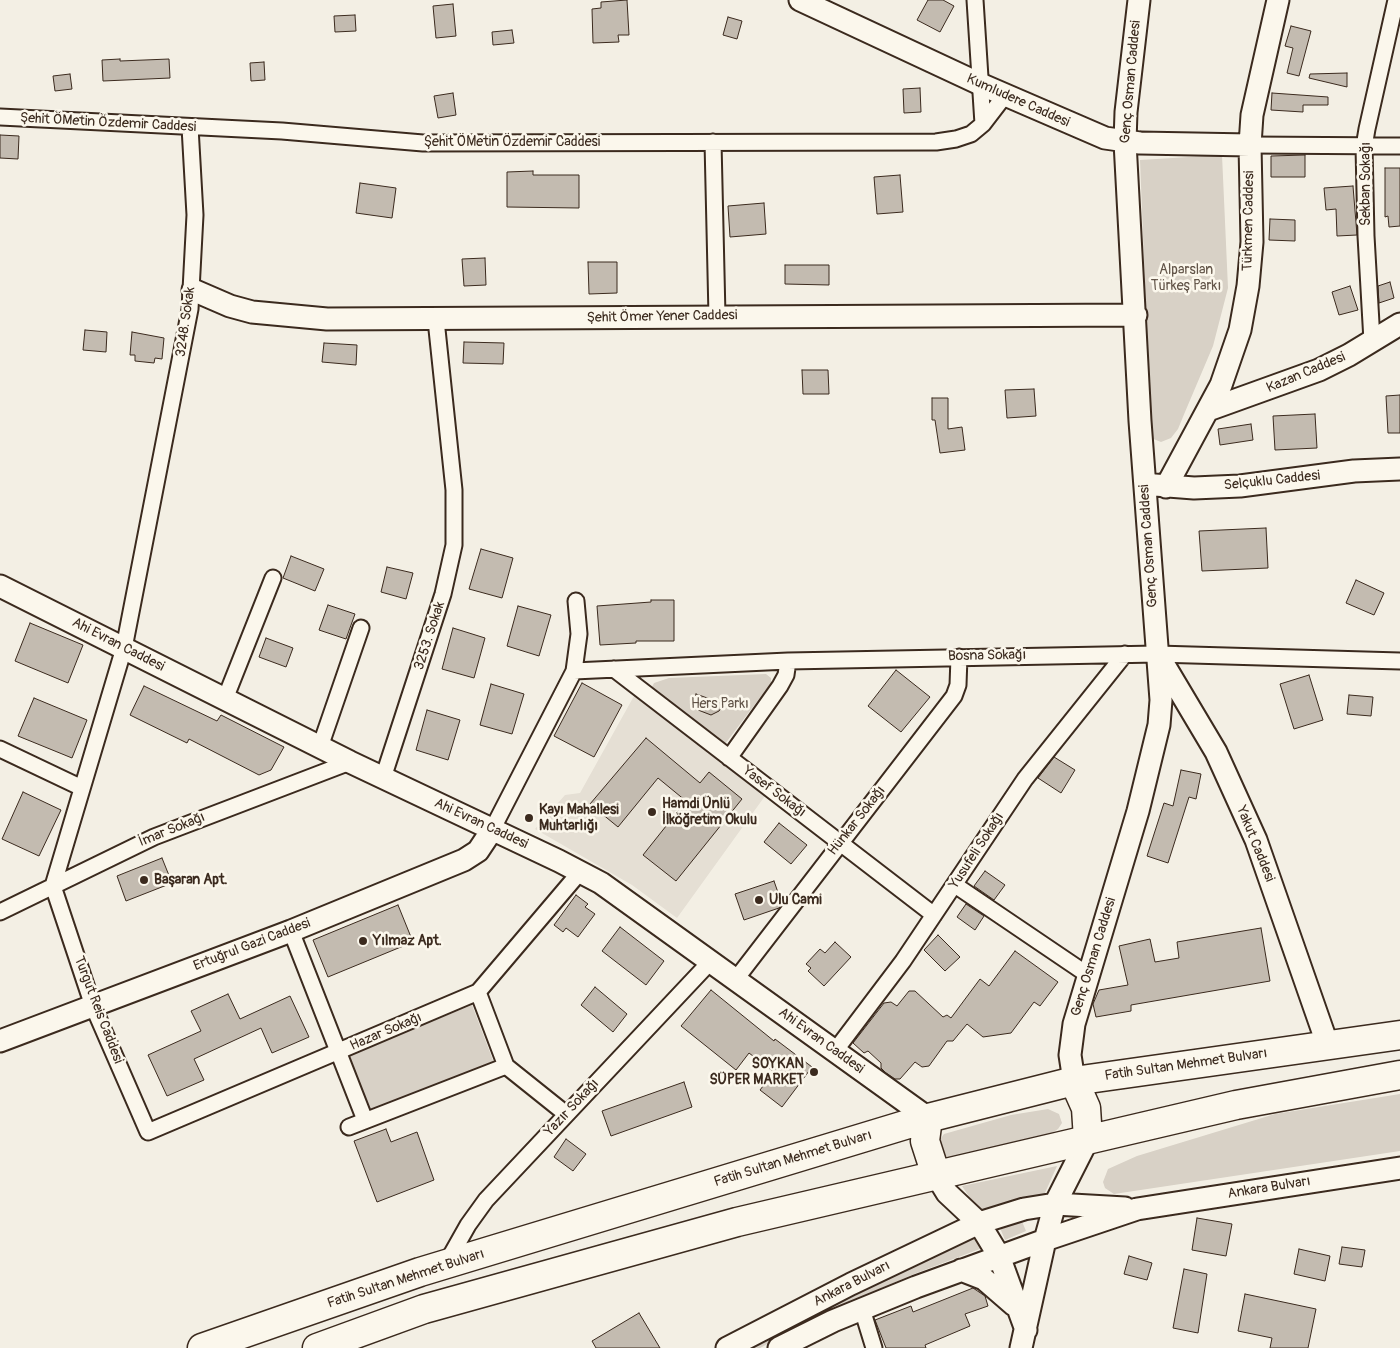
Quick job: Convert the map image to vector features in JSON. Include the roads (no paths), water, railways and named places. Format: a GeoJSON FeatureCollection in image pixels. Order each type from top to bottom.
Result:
{"type":"FeatureCollection","features":[{"type":"Feature","properties":{"kind":"highway","name":"Fatih Sultan Mehmet Bulvarı"},"geometry":{"type":"LineString","coordinates":[[202,1348],[446,1264],[928,1118],[1074,1081],[1328,1046],[1400,1034]]}},
{"type":"Feature","properties":{"kind":"highway"},"geometry":{"type":"LineString","coordinates":[[317,1348],[424,1309],[737,1222],[1236,1105],[1400,1075]]}},
{"type":"Feature","properties":{"kind":"highway"},"geometry":{"type":"LineString","coordinates":[[1074,1081],[1086,1108],[1088,1140]]}},
{"type":"Feature","properties":{"kind":"highway"},"geometry":{"type":"LineString","coordinates":[[928,1118],[924,1141],[936,1175]]}},
{"type":"Feature","properties":{"kind":"street","name":"Kumludere Caddesi"},"geometry":{"type":"LineString","coordinates":[[800,0],[1084,130],[1125,142],[1250,144]]}},
{"type":"Feature","properties":{"kind":"street"},"geometry":{"type":"LineString","coordinates":[[975,0],[983,124]]}},
{"type":"Feature","properties":{"kind":"street","name":"Genç Osman Caddesi"},"geometry":{"type":"LineString","coordinates":[[1074,1081],[1070,1055],[1071,1040],[1088,975],[1153,759],[1160,717],[1125,142],[1126,103],[1139,0]]}},
{"type":"Feature","properties":{"kind":"street","name":"Türkmen Caddesi"},"geometry":{"type":"LineString","coordinates":[[1166,487],[1208,410],[1232,358],[1240,330],[1248,286],[1252,242],[1250,144],[1260,72],[1278,0]]}},
{"type":"Feature","properties":{"kind":"street","name":"Sekban Sokağı"},"geometry":{"type":"LineString","coordinates":[[1390,332],[1366,236],[1364,147],[1396,0]]}},
{"type":"Feature","properties":{"kind":"street","name":"Şehit ÖMetin Özdemir Caddesi"},"geometry":{"type":"LineString","coordinates":[[0,117],[282,131],[423,143],[936,142],[956,139],[971,134],[983,124],[1006,94]]}},
{"type":"Feature","properties":{"kind":"street","name":"3248. Sokak"},"geometry":{"type":"LineString","coordinates":[[53,886],[124,648],[152,514],[193,290],[195,214],[190,127]]}},
{"type":"Feature","properties":{"kind":"street"},"geometry":{"type":"LineString","coordinates":[[713,142],[717,316]]}},
{"type":"Feature","properties":{"kind":"street"},"geometry":{"type":"LineString","coordinates":[[1250,144],[1400,146]]}},
{"type":"Feature","properties":{"kind":"street","name":"Şehit Ömer Yener Caddesi"},"geometry":{"type":"LineString","coordinates":[[193,290],[230,306],[252,312],[327,319],[436,320],[717,316],[1136,315]]}},
{"type":"Feature","properties":{"kind":"street","name":"3253. Sokak"},"geometry":{"type":"LineString","coordinates":[[383,778],[450,570],[454,545],[454,490],[436,320]]}},
{"type":"Feature","properties":{"kind":"street","name":"Kazan Caddesi"},"geometry":{"type":"LineString","coordinates":[[1208,410],[1319,370],[1390,332]]}},
{"type":"Feature","properties":{"kind":"street","name":"Selçuklu Caddesi"},"geometry":{"type":"LineString","coordinates":[[1145,483],[1166,487],[1240,486],[1354,471],[1400,469]]}},
{"type":"Feature","properties":{"kind":"street"},"geometry":{"type":"LineString","coordinates":[[225,699],[273,578]]}},
{"type":"Feature","properties":{"kind":"street","name":"Ahi Evran Caddesi"},"geometry":{"type":"LineString","coordinates":[[0,586],[350,762],[580,872],[621,897],[928,1118]]}},
{"type":"Feature","properties":{"kind":"street"},"geometry":{"type":"LineString","coordinates":[[492,830],[574,670],[578,654],[579,634],[576,601]]}},
{"type":"Feature","properties":{"kind":"street"},"geometry":{"type":"LineString","coordinates":[[320,747],[361,628]]}},
{"type":"Feature","properties":{"kind":"street","name":"Bosna Sokağı"},"geometry":{"type":"LineString","coordinates":[[574,670],[788,661],[1125,654],[1400,661]]}},
{"type":"Feature","properties":{"kind":"street","name":"Yusufeli Sokağı"},"geometry":{"type":"LineString","coordinates":[[835,1051],[903,961],[1025,778],[1125,654]]}},
{"type":"Feature","properties":{"kind":"street","name":"Yakut Caddesi"},"geometry":{"type":"LineString","coordinates":[[1157,654],[1216,752],[1256,840],[1328,1046]]}},
{"type":"Feature","properties":{"kind":"street","name":"Hünkar Sokağı"},"geometry":{"type":"LineString","coordinates":[[736,979],[954,696],[958,685],[959,657]]}},
{"type":"Feature","properties":{"kind":"street"},"geometry":{"type":"LineString","coordinates":[[729,758],[780,686],[786,675],[788,661]]}},
{"type":"Feature","properties":{"kind":"street","name":"Yasef Sokağı"},"geometry":{"type":"LineString","coordinates":[[614,669],[934,915]]}},
{"type":"Feature","properties":{"kind":"street"},"geometry":{"type":"LineString","coordinates":[[0,749],[82,788]]}},
{"type":"Feature","properties":{"kind":"street","name":"İmar Sokağı"},"geometry":{"type":"LineString","coordinates":[[0,912],[154,837],[350,762]]}},
{"type":"Feature","properties":{"kind":"street","name":"Ertuğrul Gazi Caddesi"},"geometry":{"type":"LineString","coordinates":[[0,1041],[291,931],[464,860],[478,851],[492,830]]}},
{"type":"Feature","properties":{"kind":"street","name":"Hazar Sokağı"},"geometry":{"type":"LineString","coordinates":[[148,1132],[478,992],[580,872]]}},
{"type":"Feature","properties":{"kind":"street"},"geometry":{"type":"LineString","coordinates":[[955,885],[1088,975]]}},
{"type":"Feature","properties":{"kind":"street","name":"Turgut Reis Caddesi"},"geometry":{"type":"LineString","coordinates":[[53,886],[93,1006],[148,1132]]}},
{"type":"Feature","properties":{"kind":"street"},"geometry":{"type":"LineString","coordinates":[[291,931],[365,1120]]}},
{"type":"Feature","properties":{"kind":"street","name":"Yazır Sokağı"},"geometry":{"type":"LineString","coordinates":[[446,1264],[468,1225],[486,1200],[711,962]]}},
{"type":"Feature","properties":{"kind":"street"},"geometry":{"type":"LineString","coordinates":[[478,992],[506,1066],[566,1114]]}},
{"type":"Feature","properties":{"kind":"street"},"geometry":{"type":"LineString","coordinates":[[350,1126],[506,1066]]}},
{"type":"Feature","properties":{"kind":"street"},"geometry":{"type":"LineString","coordinates":[[1024,1339],[1045,1240],[1055,1204],[1088,1140]]}},
{"type":"Feature","properties":{"kind":"street","name":"Ankara Bulvarı"},"geometry":{"type":"LineString","coordinates":[[779,1348],[862,1309],[961,1270],[1138,1209],[1400,1168]]}},
{"type":"Feature","properties":{"kind":"street"},"geometry":{"type":"LineString","coordinates":[[936,1175],[947,1193],[979,1222],[999,1256],[1018,1308],[1024,1339]]}},
{"type":"Feature","properties":{"kind":"street","name":"Ankara Bulvarı"},"geometry":{"type":"LineString","coordinates":[[726,1348],[851,1284],[979,1222],[1055,1204],[1138,1209]]}},
{"type":"Feature","properties":{"kind":"street"},"geometry":{"type":"LineString","coordinates":[[961,1270],[984,1279],[1018,1308]]}},
{"type":"Feature","properties":{"kind":"street"},"geometry":{"type":"LineString","coordinates":[[862,1309],[874,1348]]}},
{"type":"Feature","properties":{"kind":"place","name":"Hamdi Ünlü İlköğretim Okulu"},"geometry":{"type":"Point","coordinates":[652,812]}},
{"type":"Feature","properties":{"kind":"place","name":"Kayı Mahallesi Muhtarlığı"},"geometry":{"type":"Point","coordinates":[529,818]}},
{"type":"Feature","properties":{"kind":"place","name":"Başaran Apt."},"geometry":{"type":"Point","coordinates":[144,880]}},
{"type":"Feature","properties":{"kind":"place","name":"Ulu Cami"},"geometry":{"type":"Point","coordinates":[759,900]}},
{"type":"Feature","properties":{"kind":"place","name":"Yılmaz Apt."},"geometry":{"type":"Point","coordinates":[363,941]}},
{"type":"Feature","properties":{"kind":"place","name":"SOYKAN SÜPER MARKET"},"geometry":{"type":"Point","coordinates":[814,1072]}},
{"type":"Feature","properties":{"kind":"park label","name":"Alparslan Türkeş Parkı"},"geometry":{"type":"Point","coordinates":[1186,278]}},
{"type":"Feature","properties":{"kind":"park label","name":"Hers Parkı"},"geometry":{"type":"Point","coordinates":[720,704]}}]}
